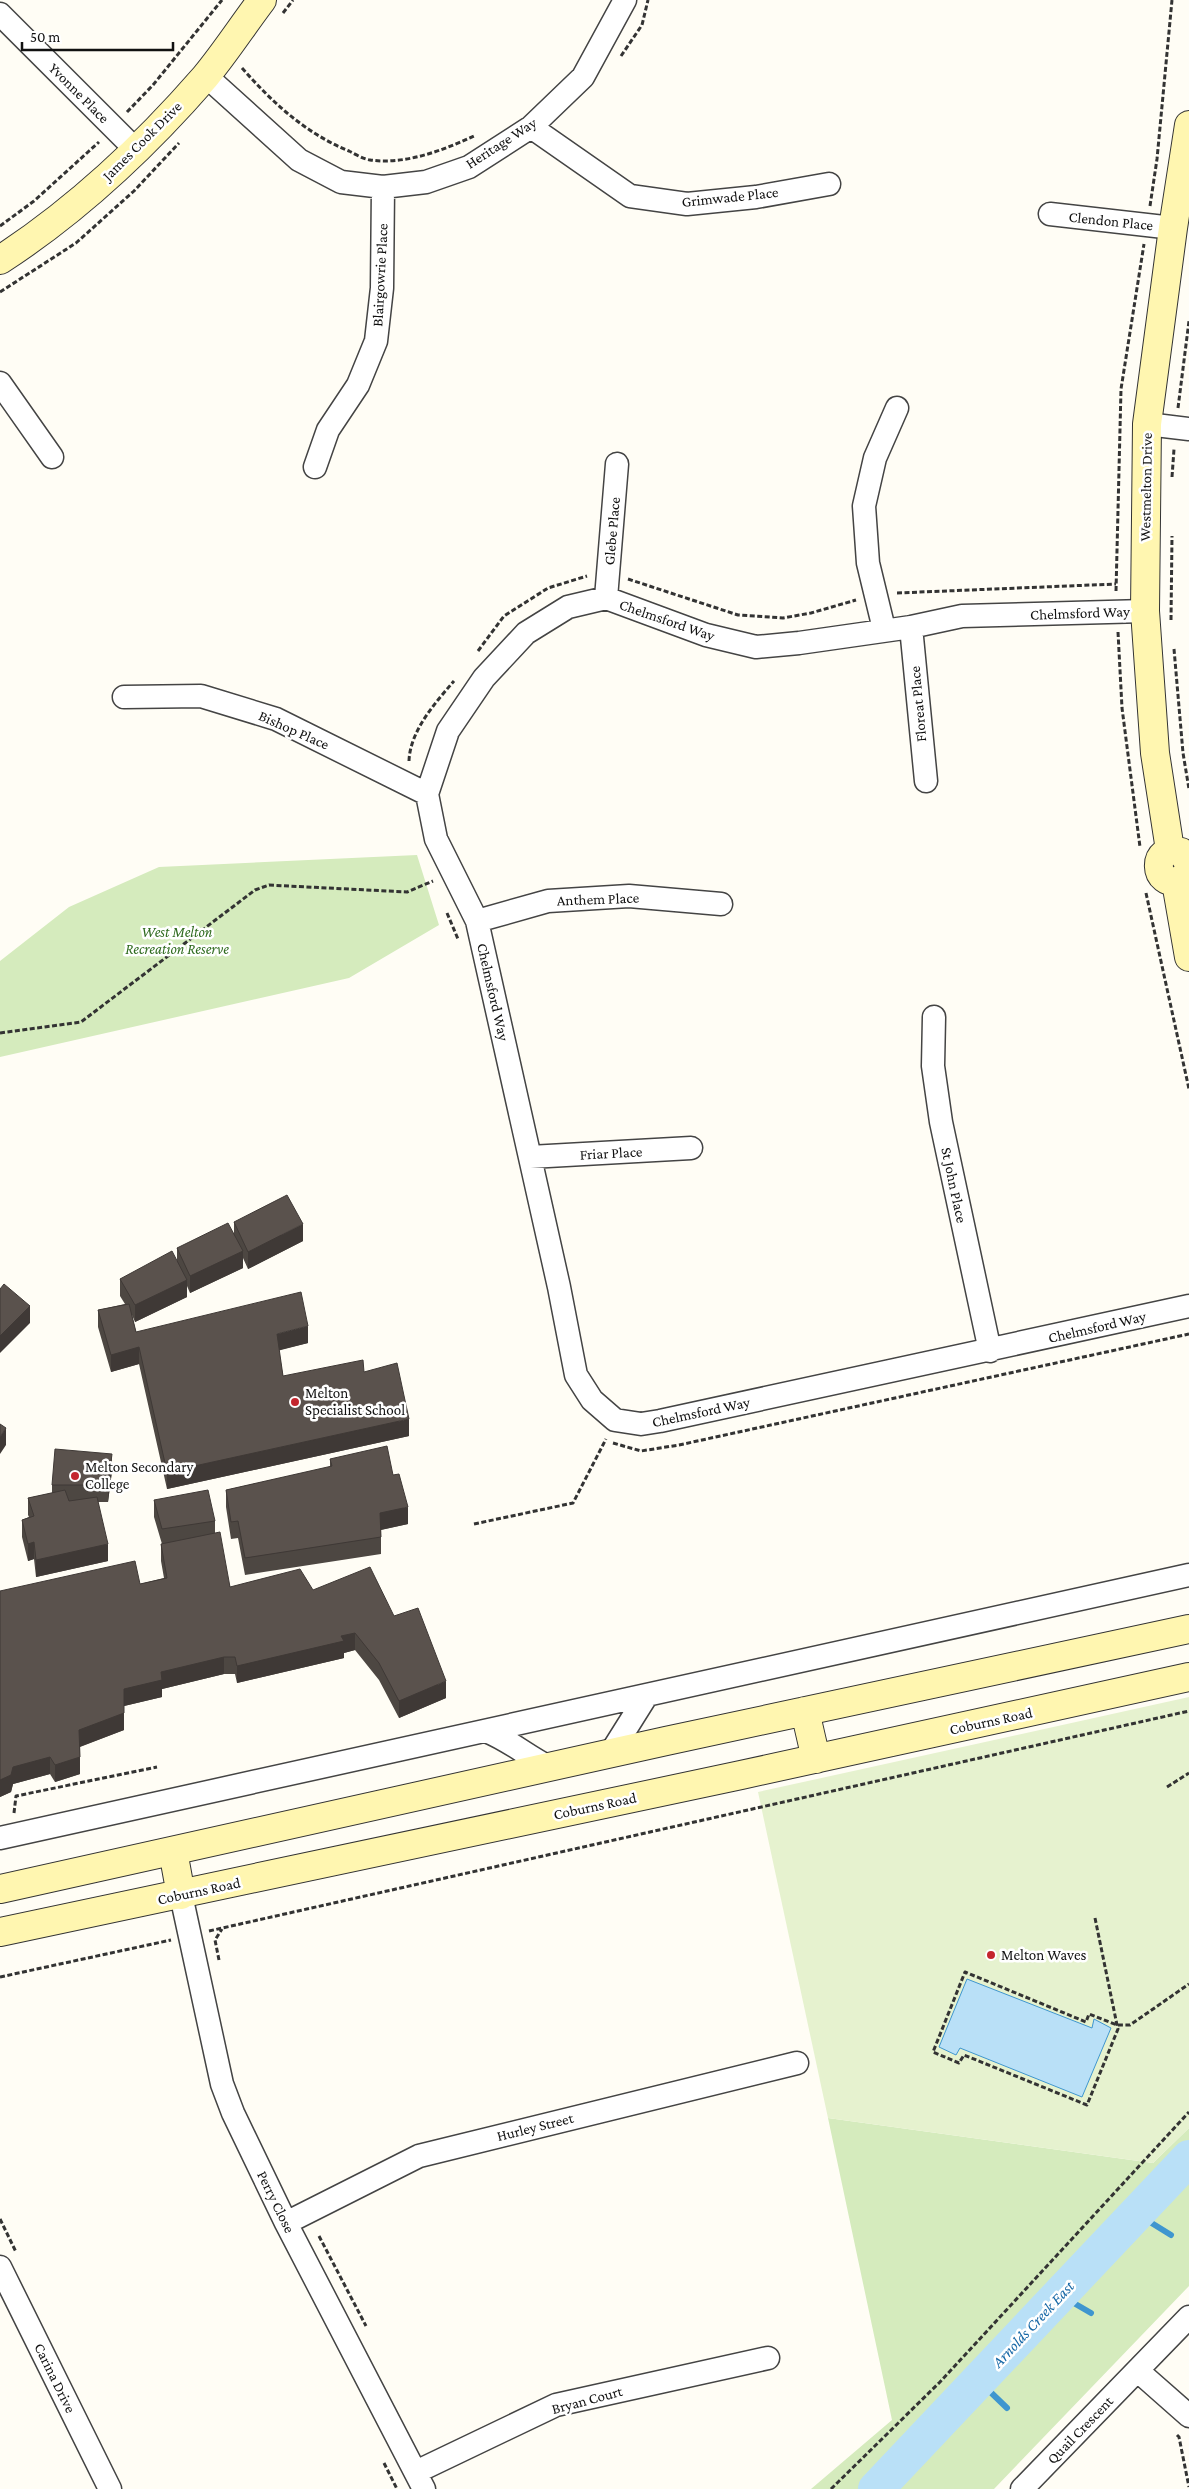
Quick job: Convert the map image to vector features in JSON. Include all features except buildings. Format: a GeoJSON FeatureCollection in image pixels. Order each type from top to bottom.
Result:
{"type":"FeatureCollection","features":[{"type":"Feature","properties":{"kind":"street","name":"James Cook Drive"},"geometry":{"type":"LineString","coordinates":[[0,260],[65,213],[136,150],[206,76],[262,0]]}},
{"type":"Feature","properties":{"kind":"street","name":"Heritage Way"},"geometry":{"type":"LineString","coordinates":[[206,76],[299,160],[342,182],[383,187],[426,182],[469,167],[532,127],[583,77],[625,0]]}},
{"type":"Feature","properties":{"kind":"street","name":"Yvonne Place"},"geometry":{"type":"LineString","coordinates":[[0,14],[136,150]]}},
{"type":"Feature","properties":{"kind":"street","name":"Westmelton Drive"},"geometry":{"type":"LineString","coordinates":[[1189,125],[1173,228],[1147,424],[1145,611],[1155,753],[1181,866],[1189,957]]}},
{"type":"Feature","properties":{"kind":"street","name":"Grimwade Place"},"geometry":{"type":"LineString","coordinates":[[532,127],[630,196],[687,204],[756,197],[829,184]]}},
{"type":"Feature","properties":{"kind":"street","name":"Blairgowrie Place"},"geometry":{"type":"LineString","coordinates":[[315,467],[328,430],[358,384],[376,341],[382,288],[383,187]]}},
{"type":"Feature","properties":{"kind":"street","name":"Clendon Place"},"geometry":{"type":"LineString","coordinates":[[1050,214],[1173,228]]}},
{"type":"Feature","properties":{"kind":"street"},"geometry":{"type":"LineString","coordinates":[[0,383],[52,457]]}},
{"type":"Feature","properties":{"kind":"street"},"geometry":{"type":"LineString","coordinates":[[884,629],[868,563],[864,506],[875,458],[897,408]]}},
{"type":"Feature","properties":{"kind":"street"},"geometry":{"type":"LineString","coordinates":[[1147,424],[1182,428]]}},
{"type":"Feature","properties":{"kind":"street","name":"Glebe Place"},"geometry":{"type":"LineString","coordinates":[[607,588],[617,464]]}},
{"type":"Feature","properties":{"kind":"street","name":"Chelmsford Way"},"geometry":{"type":"LineString","coordinates":[[1145,611],[962,616],[911,627],[884,629],[799,643],[756,647],[706,635],[607,588],[568,607],[526,634],[484,678],[448,731],[417,789],[436,839],[477,921],[530,1157],[576,1375],[592,1400],[615,1420],[641,1424],[660,1421],[990,1351],[1189,1306]]}},
{"type":"Feature","properties":{"kind":"street","name":"Floreat Place"},"geometry":{"type":"LineString","coordinates":[[911,627],[926,781]]}},
{"type":"Feature","properties":{"kind":"street","name":"Bishop Place"},"geometry":{"type":"LineString","coordinates":[[124,697],[201,696],[276,719],[417,789]]}},
{"type":"Feature","properties":{"kind":"street","name":"Anthem Place"},"geometry":{"type":"LineString","coordinates":[[477,921],[548,901],[629,896],[721,904]]}},
{"type":"Feature","properties":{"kind":"street","name":"St John Place"},"geometry":{"type":"LineString","coordinates":[[934,1017],[933,1066],[941,1122],[990,1351]]}},
{"type":"Feature","properties":{"kind":"street","name":"Friar Place"},"geometry":{"type":"LineString","coordinates":[[530,1157],[691,1148]]}},
{"type":"Feature","properties":{"kind":"street"},"geometry":{"type":"LineString","coordinates":[[0,1838],[1189,1575]]}},
{"type":"Feature","properties":{"kind":"street"},"geometry":{"type":"LineString","coordinates":[[0,1889],[550,1767],[1189,1629]]}},
{"type":"Feature","properties":{"kind":"street","name":"Coburns Road"},"geometry":{"type":"LineString","coordinates":[[0,1932],[816,1759],[1189,1677]]}},
{"type":"Feature","properties":{"kind":"street"},"geometry":{"type":"LineString","coordinates":[[610,1754],[647,1695]]}},
{"type":"Feature","properties":{"kind":"street"},"geometry":{"type":"LineString","coordinates":[[805,1712],[816,1759]]}},
{"type":"Feature","properties":{"kind":"street"},"geometry":{"type":"LineString","coordinates":[[486,1731],[507,1739],[528,1757],[550,1767]]}},
{"type":"Feature","properties":{"kind":"street"},"geometry":{"type":"LineString","coordinates":[[173,1851],[181,1895]]}},
{"type":"Feature","properties":{"kind":"street","name":"Perry Close"},"geometry":{"type":"LineString","coordinates":[[181,1895],[222,2084],[233,2113],[286,2223],[420,2480]]}},
{"type":"Feature","properties":{"kind":"street","name":"Hurley Street"},"geometry":{"type":"LineString","coordinates":[[286,2223],[419,2156],[797,2063]]}},
{"type":"Feature","properties":{"kind":"street","name":"Carina Drive"},"geometry":{"type":"LineString","coordinates":[[0,2267],[110,2489]]}},
{"type":"Feature","properties":{"kind":"street","name":"Quail Crescent"},"geometry":{"type":"LineString","coordinates":[[1022,2489],[1189,2317]]}},
{"type":"Feature","properties":{"kind":"street","name":"Bryan Court"},"geometry":{"type":"LineString","coordinates":[[420,2480],[556,2405],[768,2358]]}},
{"type":"Feature","properties":{"kind":"street"},"geometry":{"type":"LineString","coordinates":[[1138,2371],[1189,2416]]}},
{"type":"Feature","properties":{"kind":"path"},"geometry":{"type":"LineString","coordinates":[[620,57],[642,25],[648,0]]}},
{"type":"Feature","properties":{"kind":"path"},"geometry":{"type":"LineString","coordinates":[[242,68],[271,101],[322,140],[369,160],[409,159],[454,146],[478,134]]}},
{"type":"Feature","properties":{"kind":"path"},"geometry":{"type":"LineString","coordinates":[[1172,482],[1182,428],[1189,322]]}},
{"type":"Feature","properties":{"kind":"path"},"geometry":{"type":"LineString","coordinates":[[1171,625],[1172,530]]}},
{"type":"Feature","properties":{"kind":"path"},"geometry":{"type":"LineString","coordinates":[[476,653],[504,616],[548,588],[592,575],[607,588],[636,580],[738,615],[783,618],[896,593],[952,589],[1116,584]]}},
{"type":"Feature","properties":{"kind":"path"},"geometry":{"type":"LineString","coordinates":[[1110,629],[1118,634]]}},
{"type":"Feature","properties":{"kind":"path"},"geometry":{"type":"LineString","coordinates":[[1173,644],[1183,753],[1189,790]]}},
{"type":"Feature","properties":{"kind":"path"},"geometry":{"type":"LineString","coordinates":[[417,789],[409,752],[429,710],[459,675]]}},
{"type":"Feature","properties":{"kind":"path"},"geometry":{"type":"LineString","coordinates":[[432,875],[437,888]]}},
{"type":"Feature","properties":{"kind":"path"},"geometry":{"type":"LineString","coordinates":[[0,1033],[81,1022],[255,890],[269,885],[407,892],[434,881]]}},
{"type":"Feature","properties":{"kind":"path"},"geometry":{"type":"LineString","coordinates":[[446,910],[459,943]]}},
{"type":"Feature","properties":{"kind":"path"},"geometry":{"type":"LineString","coordinates":[[600,1434],[606,1439],[641,1452],[1189,1334]]}},
{"type":"Feature","properties":{"kind":"path"},"geometry":{"type":"LineString","coordinates":[[474,1524],[573,1502],[606,1439]]}},
{"type":"Feature","properties":{"kind":"path"},"geometry":{"type":"LineString","coordinates":[[0,1977],[1189,1711]]}},
{"type":"Feature","properties":{"kind":"path"},"geometry":{"type":"LineString","coordinates":[[14,1814],[16,1796],[158,1767]]}},
{"type":"Feature","properties":{"kind":"path"},"geometry":{"type":"LineString","coordinates":[[1167,1787],[1189,1773]]}},
{"type":"Feature","properties":{"kind":"path"},"geometry":{"type":"LineString","coordinates":[[1095,1918],[1117,2025],[1118,2029],[1087,2105],[964,2055],[959,2063],[933,2052],[965,1972],[1086,2022],[1089,2014],[1117,2025],[1130,2026],[1189,1984]]}},
{"type":"Feature","properties":{"kind":"path"},"geometry":{"type":"LineString","coordinates":[[831,2489],[940,2382],[1189,2112]]}},
{"type":"Feature","properties":{"kind":"green space","name":"West Melton Recreation Reserve"},"geometry":{"type":"Polygon","coordinates":[[[417,855],[439,925],[349,978],[0,1057],[0,961],[69,907],[159,867],[417,855]]]}},
{"type":"Feature","properties":{"kind":"green space","name":"Melton Waves"},"geometry":{"type":"Polygon","coordinates":[[[1189,1697],[1189,2128],[1153,2163],[828,2118],[758,1792],[1189,1697]]]}},
{"type":"Feature","properties":{"kind":"green space"},"geometry":{"type":"Polygon","coordinates":[[[828,2118],[1153,2163],[1189,2128],[1189,2286],[994,2489],[811,2489],[892,2420],[828,2118]]]}},
{"type":"Feature","properties":{"kind":"water"},"geometry":{"type":"Polygon","coordinates":[[[967,1979],[1092,2028],[1094,2019],[1111,2028],[1082,2097],[960,2048],[956,2055],[939,2047],[967,1979]]]}},
{"type":"Feature","properties":{"kind":"waterway","name":"Arnolds Creek East"},"geometry":{"type":"LineString","coordinates":[[876,2489],[1189,2158]]}},
{"type":"Feature","properties":{"kind":"waterway"},"geometry":{"type":"LineString","coordinates":[[1158,2191],[1164,2165]]}},
{"type":"Feature","properties":{"kind":"waterway"},"geometry":{"type":"LineString","coordinates":[[1137,2214],[1171,2235]]}},
{"type":"Feature","properties":{"kind":"waterway"},"geometry":{"type":"LineString","coordinates":[[1060,2295],[1091,2313]]}},
{"type":"Feature","properties":{"kind":"waterway"},"geometry":{"type":"LineString","coordinates":[[979,2381],[1007,2408]]}},
{"type":"Feature","properties":{"kind":"place","name":"Melton Specialist School"},"geometry":{"type":"Point","coordinates":[295,1402]}},
{"type":"Feature","properties":{"kind":"place","name":"Melton Secondary College"},"geometry":{"type":"Point","coordinates":[75,1476]}},
{"type":"Feature","properties":{"kind":"place","name":"Melton Waves"},"geometry":{"type":"Point","coordinates":[991,1955]}}]}
